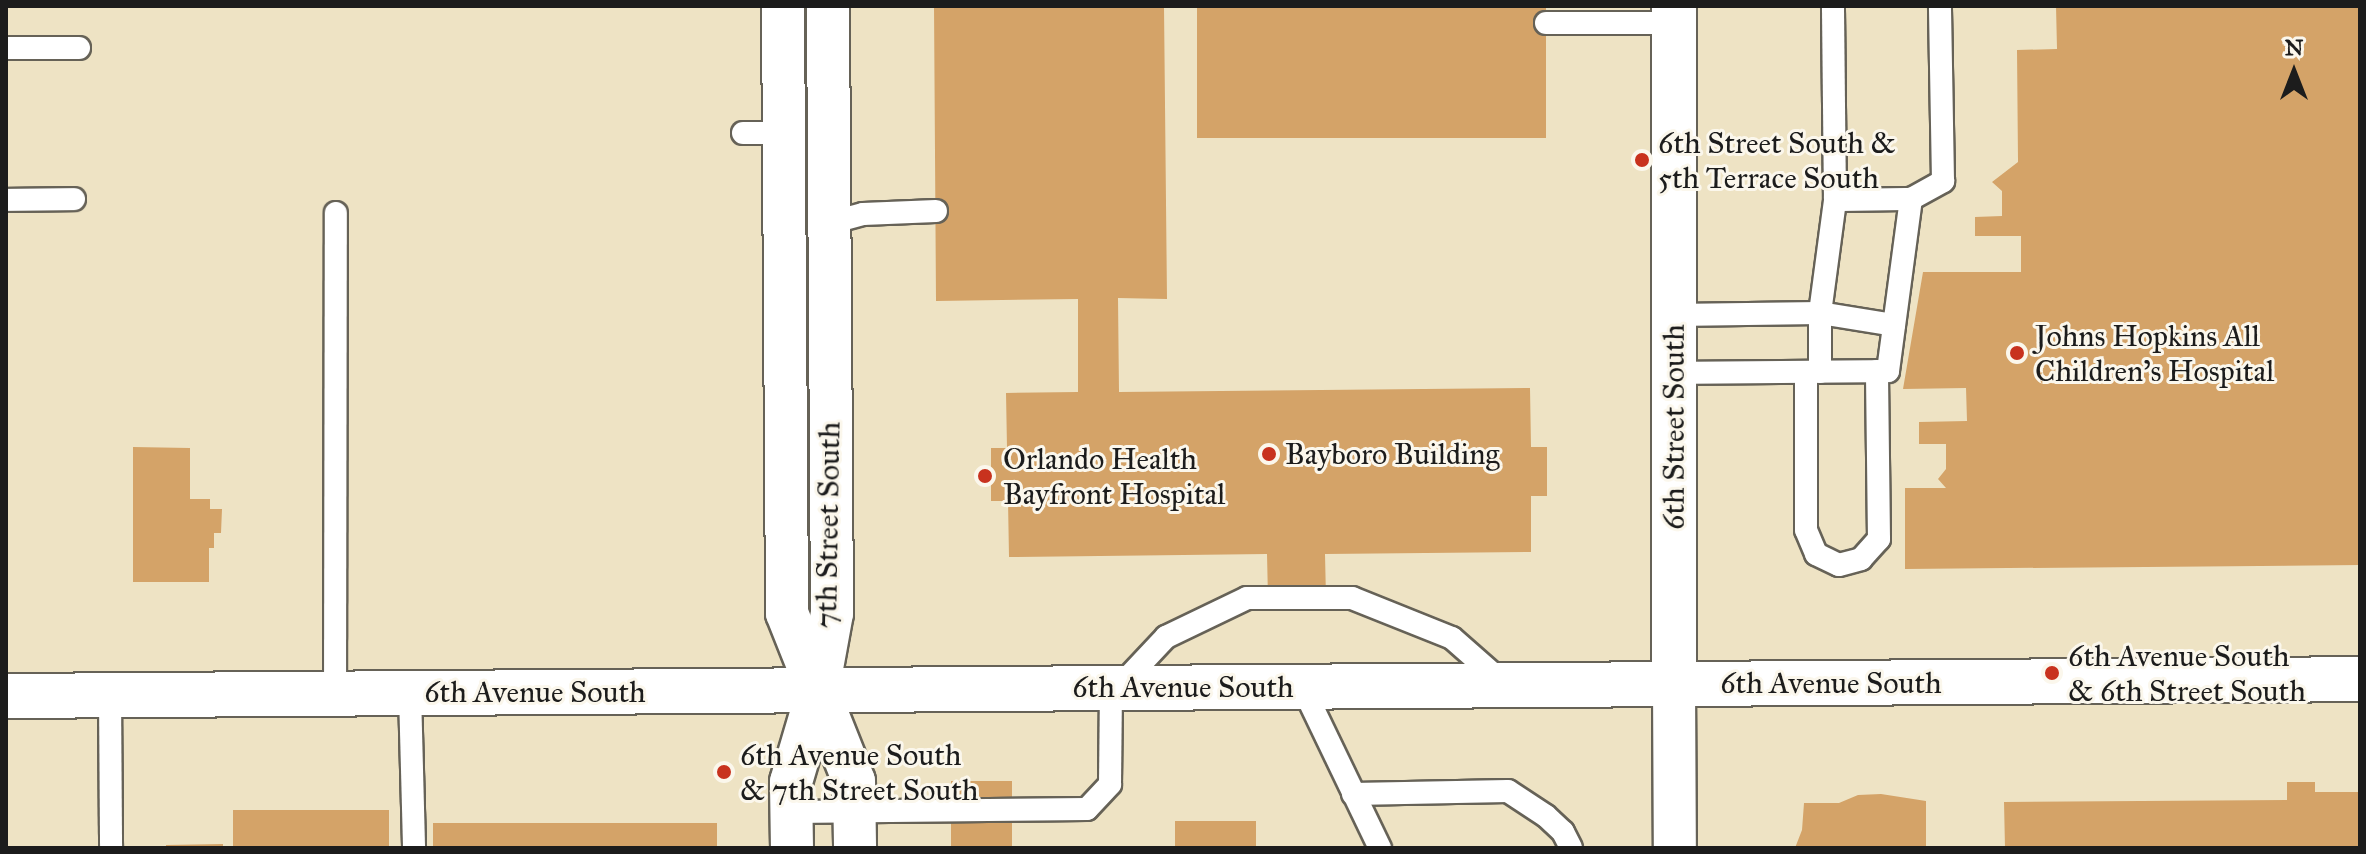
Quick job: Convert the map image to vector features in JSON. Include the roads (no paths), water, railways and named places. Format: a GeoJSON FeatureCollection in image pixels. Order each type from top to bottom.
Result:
{"type":"FeatureCollection","features":[{"type":"Feature","properties":{"kind":"street","name":"7th Street South"},"geometry":{"type":"LineString","coordinates":[[783,6],[787,613],[818,690]]}},
{"type":"Feature","properties":{"kind":"street","name":"7th Street South"},"geometry":{"type":"LineString","coordinates":[[818,690],[832,613],[828,6]]}},
{"type":"Feature","properties":{"kind":"street","name":"6th Street South"},"geometry":{"type":"LineString","coordinates":[[1674,15],[1675,848]]}},
{"type":"Feature","properties":{"kind":"street","name":"6th Avenue South"},"geometry":{"type":"LineString","coordinates":[[6,696],[2360,679]]}},
{"type":"Feature","properties":{"kind":"street"},"geometry":{"type":"LineString","coordinates":[[818,690],[854,781],[855,830]]}},
{"type":"Feature","properties":{"kind":"street"},"geometry":{"type":"LineString","coordinates":[[792,830],[791,782],[818,690]]}},
{"type":"Feature","properties":{"kind":"lane"},"geometry":{"type":"LineString","coordinates":[[1833,6],[1835,200],[1813,372],[1806,530],[1816,554],[1839,565],[1861,559],[1879,539],[1877,371]]}},
{"type":"Feature","properties":{"kind":"lane"},"geometry":{"type":"LineString","coordinates":[[1835,200],[1911,199],[1943,181],[1940,6]]}},
{"type":"Feature","properties":{"kind":"lane"},"geometry":{"type":"LineString","coordinates":[[1546,23],[1674,15]]}},
{"type":"Feature","properties":{"kind":"lane"},"geometry":{"type":"LineString","coordinates":[[6,48],[79,48]]}},
{"type":"Feature","properties":{"kind":"lane"},"geometry":{"type":"LineString","coordinates":[[743,133],[784,133]]}},
{"type":"Feature","properties":{"kind":"lane"},"geometry":{"type":"LineString","coordinates":[[6,200],[74,199]]}},
{"type":"Feature","properties":{"kind":"lane"},"geometry":{"type":"LineString","coordinates":[[1674,373],[1888,371],[1911,199]]}},
{"type":"Feature","properties":{"kind":"lane"},"geometry":{"type":"LineString","coordinates":[[785,226],[829,225],[863,214],[936,211]]}},
{"type":"Feature","properties":{"kind":"lane"},"geometry":{"type":"LineString","coordinates":[[335,693],[336,213]]}},
{"type":"Feature","properties":{"kind":"lane"},"geometry":{"type":"LineString","coordinates":[[1674,315],[1820,313],[1894,325]]}},
{"type":"Feature","properties":{"kind":"lane"},"geometry":{"type":"LineString","coordinates":[[792,830],[855,830],[1087,809],[1110,784],[1115,688],[1166,637],[1247,598],[1352,598],[1452,638],[1506,685]]}},
{"type":"Feature","properties":{"kind":"lane"},"geometry":{"type":"LineString","coordinates":[[1302,686],[1380,848]]}},
{"type":"Feature","properties":{"kind":"lane"},"geometry":{"type":"LineString","coordinates":[[410,693],[414,848]]}},
{"type":"Feature","properties":{"kind":"lane"},"geometry":{"type":"LineString","coordinates":[[110,695],[111,848]]}},
{"type":"Feature","properties":{"kind":"lane"},"geometry":{"type":"LineString","coordinates":[[1353,794],[1508,791],[1546,816],[1563,832],[1571,848]]}},
{"type":"Feature","properties":{"kind":"place","name":"6th Street South & 5th Terrace South"},"geometry":{"type":"Point","coordinates":[1642,160]}},
{"type":"Feature","properties":{"kind":"place","name":"Johns Hopkins All Children's Hospital"},"geometry":{"type":"Point","coordinates":[2017,353]}},
{"type":"Feature","properties":{"kind":"place","name":"Bayboro Building"},"geometry":{"type":"Point","coordinates":[1269,454]}},
{"type":"Feature","properties":{"kind":"place","name":"Orlando Health Bayfront Hospital"},"geometry":{"type":"Point","coordinates":[985,476]}},
{"type":"Feature","properties":{"kind":"place","name":"6th Avenue South & 6th Street South"},"geometry":{"type":"Point","coordinates":[2052,673]}},
{"type":"Feature","properties":{"kind":"place","name":"6th Avenue South & 7th Street South"},"geometry":{"type":"Point","coordinates":[724,772]}}]}
